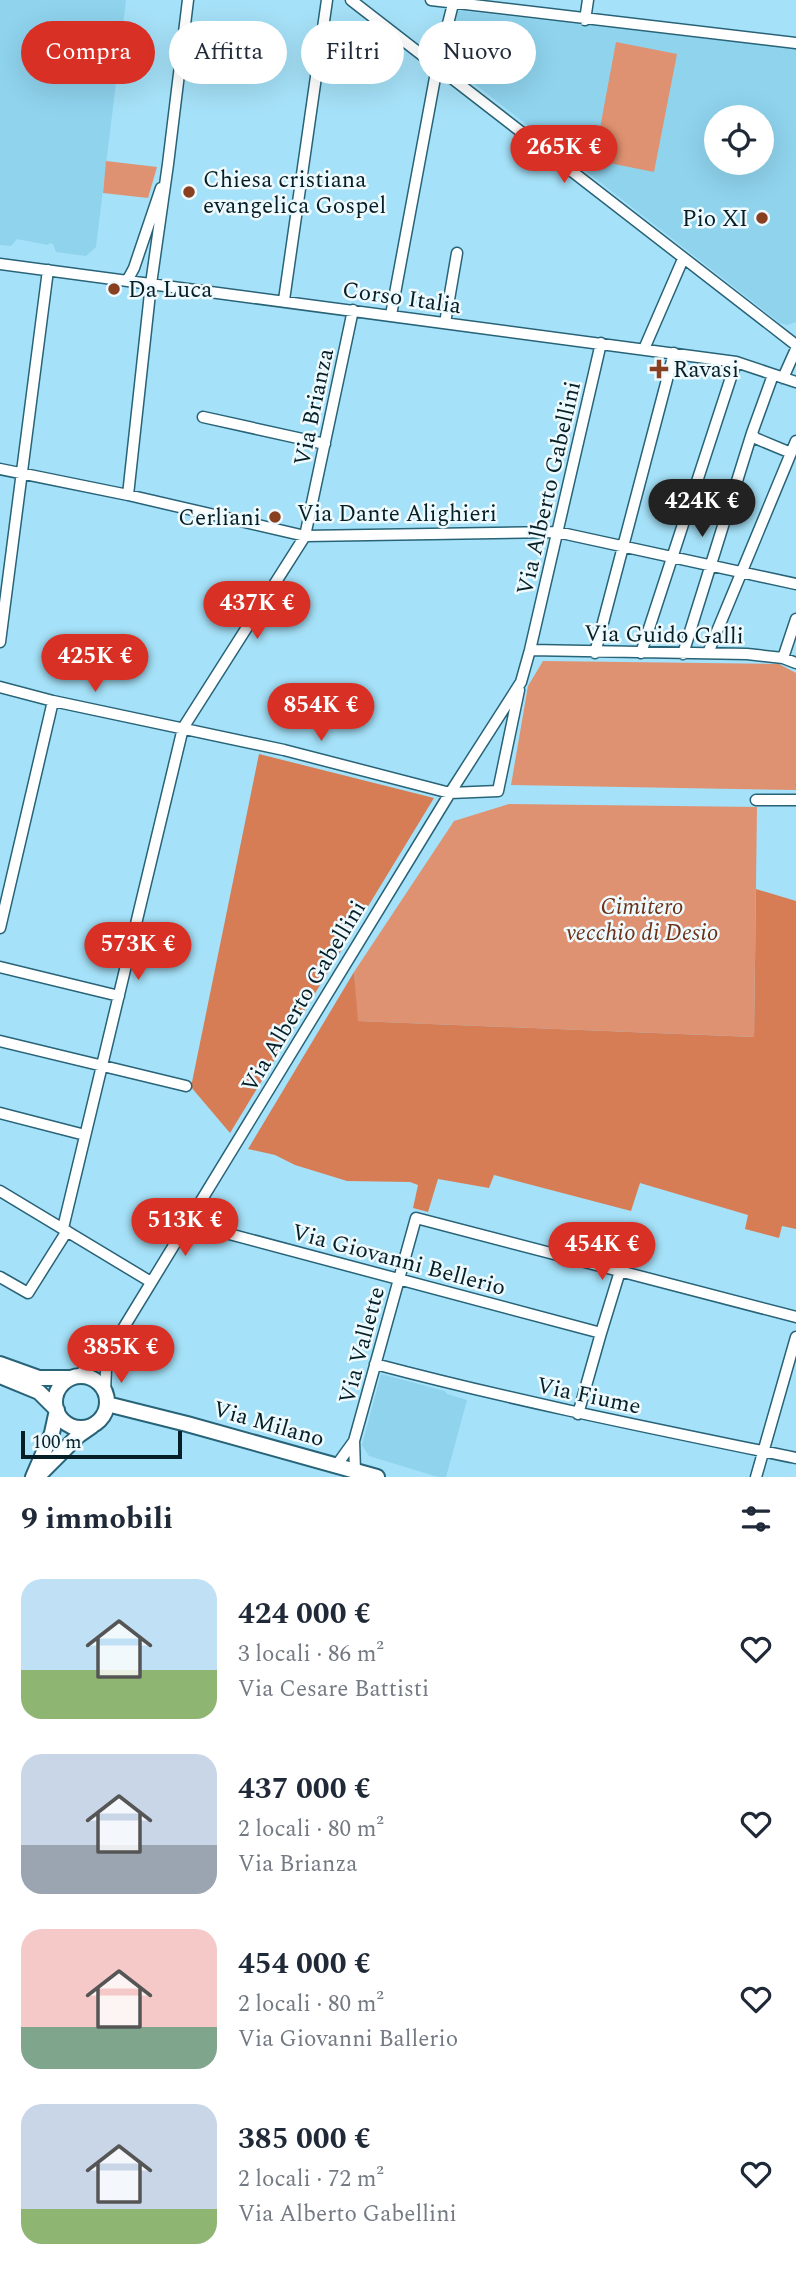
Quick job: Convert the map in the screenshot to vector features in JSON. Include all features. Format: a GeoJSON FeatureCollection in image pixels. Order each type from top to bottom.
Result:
{"type":"FeatureCollection","features":[{"type":"Feature","properties":{"kind":"main road"},"geometry":{"type":"LineString","coordinates":[[0,1364],[39,1378],[56,1380],[83,1376],[94,1379],[106,1398],[103,1416],[35,1477]]}},
{"type":"Feature","properties":{"kind":"main road"},"geometry":{"type":"LineString","coordinates":[[0,1376],[39,1392],[57,1410]]}},
{"type":"Feature","properties":{"kind":"main road"},"geometry":{"type":"LineString","coordinates":[[75,1377],[66,1381],[59,1389],[55,1399],[57,1410],[62,1420],[73,1426],[83,1428],[94,1424]]}},
{"type":"Feature","properties":{"kind":"main road","name":"Via Milano"},"geometry":{"type":"LineString","coordinates":[[106,1398],[377,1477]]}},
{"type":"Feature","properties":{"kind":"main road"},"geometry":{"type":"LineString","coordinates":[[35,1477],[52,1433],[57,1410]]}},
{"type":"Feature","properties":{"kind":"street"},"geometry":{"type":"LineString","coordinates":[[128,495],[151,284],[169,164],[188,0]]}},
{"type":"Feature","properties":{"kind":"street"},"geometry":{"type":"LineString","coordinates":[[284,300],[327,0]]}},
{"type":"Feature","properties":{"kind":"street"},"geometry":{"type":"LineString","coordinates":[[351,0],[418,52]]}},
{"type":"Feature","properties":{"kind":"street"},"geometry":{"type":"LineString","coordinates":[[431,0],[796,44]]}},
{"type":"Feature","properties":{"kind":"street"},"geometry":{"type":"LineString","coordinates":[[585,20],[588,0]]}},
{"type":"Feature","properties":{"kind":"street"},"geometry":{"type":"LineString","coordinates":[[448,21],[453,2]]}},
{"type":"Feature","properties":{"kind":"street"},"geometry":{"type":"LineString","coordinates":[[391,315],[434,84]]}},
{"type":"Feature","properties":{"kind":"street"},"geometry":{"type":"LineString","coordinates":[[459,84],[796,347],[778,376],[752,433],[683,653]]}},
{"type":"Feature","properties":{"kind":"street"},"geometry":{"type":"LineString","coordinates":[[127,281],[169,164]]}},
{"type":"Feature","properties":{"kind":"street"},"geometry":{"type":"LineString","coordinates":[[445,323],[457,253]]}},
{"type":"Feature","properties":{"kind":"street"},"geometry":{"type":"LineString","coordinates":[[644,349],[683,259]]}},
{"type":"Feature","properties":{"kind":"street","name":"Corso Italia"},"geometry":{"type":"LineString","coordinates":[[0,264],[736,362],[796,382]]}},
{"type":"Feature","properties":{"kind":"street"},"geometry":{"type":"LineString","coordinates":[[0,642],[48,270]]}},
{"type":"Feature","properties":{"kind":"street","name":"Via Brianza"},"geometry":{"type":"LineString","coordinates":[[0,1277],[28,1293],[65,1230],[183,728],[305,536],[353,310]]}},
{"type":"Feature","properties":{"kind":"street","name":"Via Alberto Gabellini"},"geometry":{"type":"LineString","coordinates":[[450,793],[498,792],[521,682],[601,343]]}},
{"type":"Feature","properties":{"kind":"street"},"geometry":{"type":"LineString","coordinates":[[596,653],[674,353]]}},
{"type":"Feature","properties":{"kind":"street"},"geometry":{"type":"LineString","coordinates":[[641,653],[736,362]]}},
{"type":"Feature","properties":{"kind":"street"},"geometry":{"type":"LineString","coordinates":[[203,417],[325,444]]}},
{"type":"Feature","properties":{"kind":"street"},"geometry":{"type":"LineString","coordinates":[[752,433],[755,438],[791,453]]}},
{"type":"Feature","properties":{"kind":"street"},"geometry":{"type":"LineString","coordinates":[[708,653],[796,441]]}},
{"type":"Feature","properties":{"kind":"street","name":"Via Dante Alighieri"},"geometry":{"type":"LineString","coordinates":[[0,470],[128,495],[305,536],[557,532],[796,584]]}},
{"type":"Feature","properties":{"kind":"street"},"geometry":{"type":"LineString","coordinates":[[783,658],[796,619]]}},
{"type":"Feature","properties":{"kind":"street","name":"Via Guido Galli"},"geometry":{"type":"LineString","coordinates":[[530,650],[708,653],[783,658],[796,663]]}},
{"type":"Feature","properties":{"kind":"street","name":"Via Alberto Gabellini"},"geometry":{"type":"LineString","coordinates":[[75,1377],[95,1364],[121,1332],[450,793],[521,682]]}},
{"type":"Feature","properties":{"kind":"street"},"geometry":{"type":"LineString","coordinates":[[0,687],[53,701],[284,750],[450,793]]}},
{"type":"Feature","properties":{"kind":"street"},"geometry":{"type":"LineString","coordinates":[[0,928],[53,701]]}},
{"type":"Feature","properties":{"kind":"street"},"geometry":{"type":"LineString","coordinates":[[755,800],[796,800]]}},
{"type":"Feature","properties":{"kind":"street"},"geometry":{"type":"LineString","coordinates":[[0,967],[119,996]]}},
{"type":"Feature","properties":{"kind":"street"},"geometry":{"type":"LineString","coordinates":[[0,1041],[186,1086]]}},
{"type":"Feature","properties":{"kind":"street"},"geometry":{"type":"LineString","coordinates":[[0,1113],[86,1135]]}},
{"type":"Feature","properties":{"kind":"street"},"geometry":{"type":"LineString","coordinates":[[0,1191],[151,1282]]}},
{"type":"Feature","properties":{"kind":"street","name":"Via Vallette"},"geometry":{"type":"LineString","coordinates":[[355,1471],[354,1441],[416,1218],[620,1270]]}},
{"type":"Feature","properties":{"kind":"street","name":"Via Giovanni Bellerio"},"geometry":{"type":"LineString","coordinates":[[188,1223],[601,1334]]}},
{"type":"Feature","properties":{"kind":"street"},"geometry":{"type":"LineString","coordinates":[[578,1414],[620,1270],[796,1317]]}},
{"type":"Feature","properties":{"kind":"street","name":"Via Alberto Gabellini"},"geometry":{"type":"LineString","coordinates":[[106,1398],[106,1370],[121,1332]]}},
{"type":"Feature","properties":{"kind":"street"},"geometry":{"type":"LineString","coordinates":[[756,1477],[796,1337]]}},
{"type":"Feature","properties":{"kind":"street","name":"Via Fiume"},"geometry":{"type":"LineString","coordinates":[[376,1364],[468,1389],[578,1414],[796,1458]]}},
{"type":"Feature","properties":{"kind":"street","name":"Via Vallette"},"geometry":{"type":"LineString","coordinates":[[336,1466],[354,1441]]}},
{"type":"Feature","properties":{"kind":"shaded area"},"geometry":{"type":"Polygon","coordinates":[[[0,0],[126,0],[123,21],[21,21],[21,84],[116,84],[96,247],[86,256],[56,252],[53,244],[49,243],[48,245],[17,239],[11,246],[0,245],[0,0]]]}},
{"type":"Feature","properties":{"kind":"shaded area"},"geometry":{"type":"Polygon","coordinates":[[[455,10],[796,49],[796,322],[787,325],[780,323],[474,84],[536,84],[536,21],[453,21],[455,10]]]}},
{"type":"Feature","properties":{"kind":"shaded area"},"geometry":{"type":"Polygon","coordinates":[[[259,754],[434,798],[230,1133],[191,1087],[259,754]]]}},
{"type":"Feature","properties":{"kind":"shaded area"},"geometry":{"type":"Polygon","coordinates":[[[756,889],[796,901],[796,1229],[782,1226],[779,1238],[745,1229],[748,1215],[640,1183],[631,1211],[494,1175],[489,1188],[438,1179],[428,1212],[413,1208],[418,1185],[410,1182],[347,1181],[295,1165],[275,1155],[248,1149],[354,972],[358,1021],[754,1037],[756,889]]]}},
{"type":"Feature","properties":{"kind":"shaded area"},"geometry":{"type":"Polygon","coordinates":[[[381,1374],[445,1391],[467,1400],[446,1477],[438,1477],[369,1456],[362,1445],[381,1374]]]}},
{"type":"Feature","properties":{"kind":"green space"},"geometry":{"type":"Polygon","coordinates":[[[616,42],[677,54],[654,172],[594,160],[616,42]]]}},
{"type":"Feature","properties":{"kind":"green space"},"geometry":{"type":"Polygon","coordinates":[[[106,161],[157,167],[148,198],[103,193],[106,161]]]}},
{"type":"Feature","properties":{"kind":"green space"},"geometry":{"type":"Polygon","coordinates":[[[543,661],[779,664],[796,673],[796,790],[511,785],[528,686],[543,661]]]}},
{"type":"Feature","properties":{"kind":"green space","name":"Cimitero vecchio di Desio"},"geometry":{"type":"Polygon","coordinates":[[[509,804],[757,807],[754,1037],[357,1021],[354,972],[454,821],[509,804]]]}},
{"type":"Feature","properties":{"kind":"place","name":"Chiesa cristiana evangelica Gospel"},"geometry":{"type":"Point","coordinates":[189,192]}},
{"type":"Feature","properties":{"kind":"place","name":"Pio XI"},"geometry":{"type":"Point","coordinates":[762,218]}},
{"type":"Feature","properties":{"kind":"place","name":"Da Luca"},"geometry":{"type":"Point","coordinates":[114,289]}},
{"type":"Feature","properties":{"kind":"place","name":"Ravasi"},"geometry":{"type":"Point","coordinates":[659,369]}},
{"type":"Feature","properties":{"kind":"place","name":"Cerliani"},"geometry":{"type":"Point","coordinates":[275,517]}}]}
